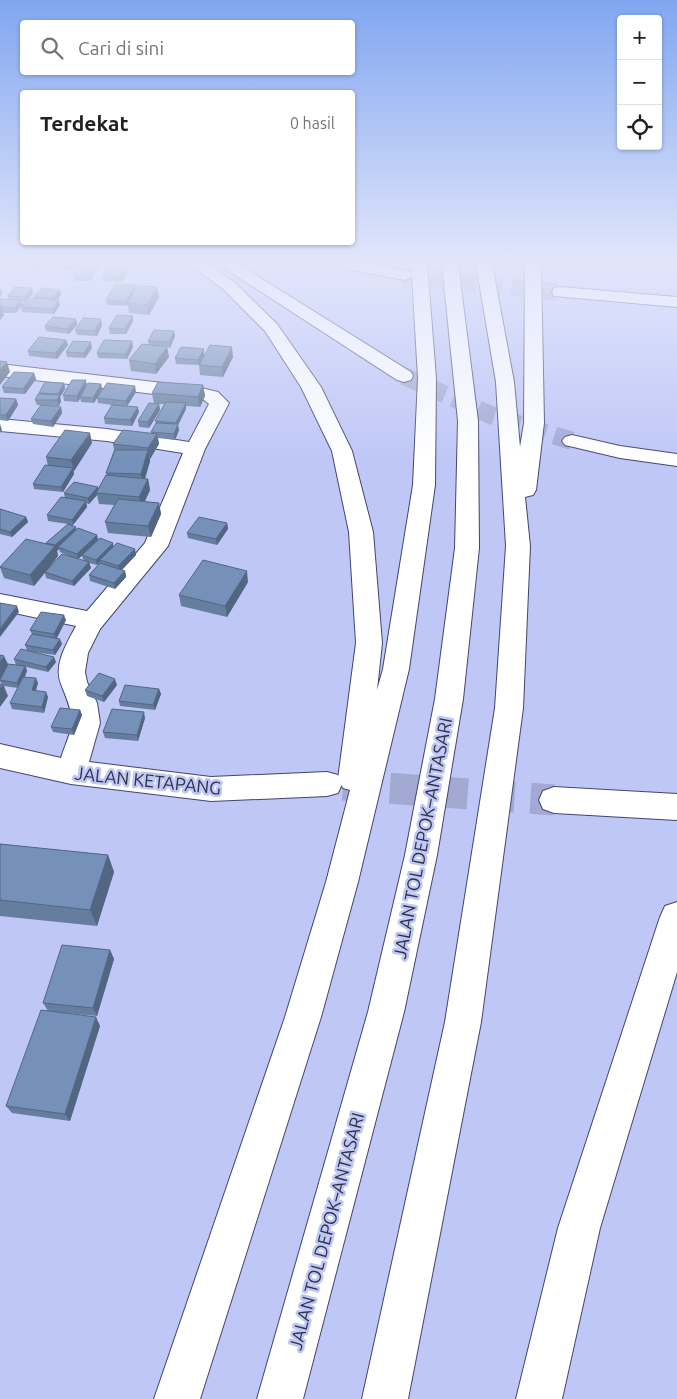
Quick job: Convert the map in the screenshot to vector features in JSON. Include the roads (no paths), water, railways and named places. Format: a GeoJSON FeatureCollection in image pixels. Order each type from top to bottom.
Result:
{"type":"FeatureCollection","features":[{"type":"Feature","properties":{"kind":"main road"},"geometry":{"type":"LineString","coordinates":[[272,329],[311,387],[342,451],[361,532],[369,643],[342,882]]}},
{"type":"Feature","properties":{"kind":"main road"},"geometry":{"type":"LineString","coordinates":[[330,329],[404,376]]}},
{"type":"Feature","properties":{"kind":"main road"},"geometry":{"type":"LineString","coordinates":[[177,1399],[303,1017],[342,882],[396,668],[424,485],[428,378],[421,329]]}},
{"type":"Feature","properties":{"kind":"main road","name":"JALAN TOL DEPOK–ANTASARI"},"geometry":{"type":"LineString","coordinates":[[280,1399],[386,1012],[421,855],[449,699],[467,548],[468,421],[457,329]]}},
{"type":"Feature","properties":{"kind":"main road"},"geometry":{"type":"LineString","coordinates":[[496,329],[505,382],[518,546]]}},
{"type":"Feature","properties":{"kind":"main road"},"geometry":{"type":"LineString","coordinates":[[385,1399],[463,1022],[509,708],[518,546],[534,423],[533,329]]}},
{"type":"Feature","properties":{"kind":"main road"},"geometry":{"type":"LineString","coordinates":[[0,370],[211,396],[219,403],[195,449],[156,546],[92,622],[75,653],[72,672],[73,682],[86,715],[86,723],[71,772]]}},
{"type":"Feature","properties":{"kind":"main road"},"geometry":{"type":"LineString","coordinates":[[0,425],[107,435],[195,449]]}},
{"type":"Feature","properties":{"kind":"main road"},"geometry":{"type":"LineString","coordinates":[[572,441],[620,452],[677,460]]}},
{"type":"Feature","properties":{"kind":"main road"},"geometry":{"type":"LineString","coordinates":[[0,602],[92,622]]}},
{"type":"Feature","properties":{"kind":"main road","name":"JALAN KETAPANG"},"geometry":{"type":"LineString","coordinates":[[0,756],[71,772],[211,789],[327,784]]}},
{"type":"Feature","properties":{"kind":"main road"},"geometry":{"type":"LineString","coordinates":[[554,800],[677,807]]}},
{"type":"Feature","properties":{"kind":"main road"},"geometry":{"type":"LineString","coordinates":[[539,1399],[579,1228],[677,917]]}},
{"type":"Feature","properties":{"kind":"tunnel"},"geometry":{"type":"LineString","coordinates":[[404,376],[493,416],[572,441]]}},
{"type":"Feature","properties":{"kind":"tunnel"},"geometry":{"type":"LineString","coordinates":[[343,785],[554,800]]}}]}
